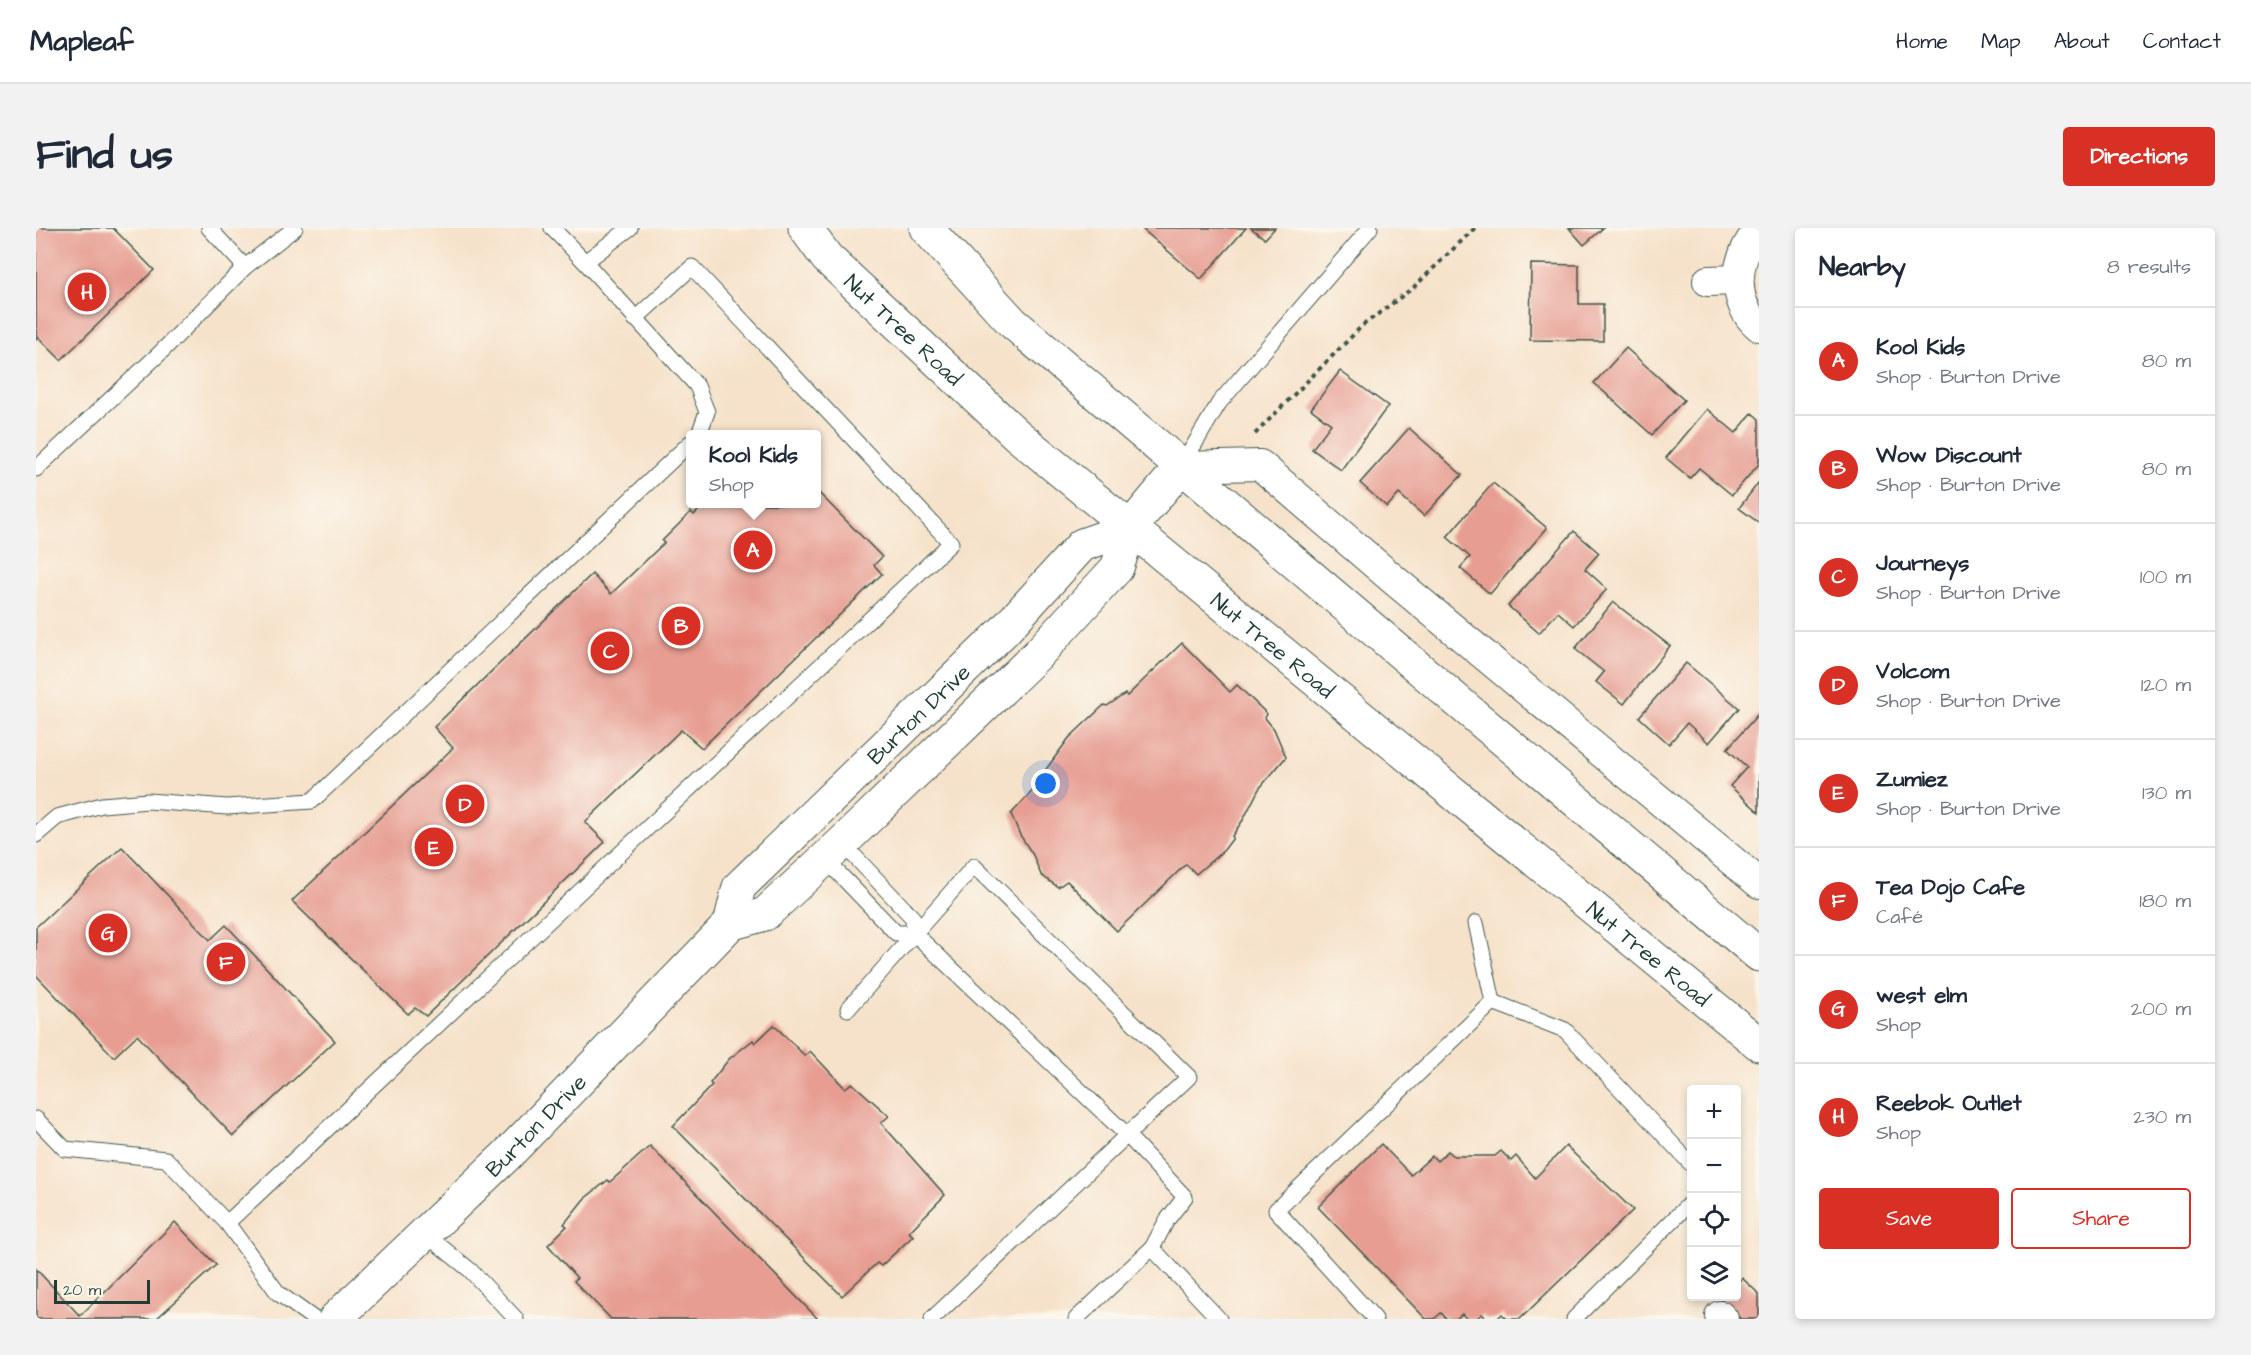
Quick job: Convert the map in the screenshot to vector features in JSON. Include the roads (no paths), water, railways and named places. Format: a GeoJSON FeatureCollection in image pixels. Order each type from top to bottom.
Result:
{"type":"FeatureCollection","features":[{"type":"Feature","properties":{"kind":"main road","name":"Nut Tree Road"},"geometry":{"type":"LineString","coordinates":[[805,228],[827,258],[1006,426],[1759,1044]]}},
{"type":"Feature","properties":{"kind":"main road"},"geometry":{"type":"LineString","coordinates":[[926,228],[1012,322],[1759,954]]}},
{"type":"Feature","properties":{"kind":"main road","name":"Burton Drive"},"geometry":{"type":"LineString","coordinates":[[334,1319],[507,1155],[730,924],[765,914],[834,851],[1037,655],[1117,568],[1130,528],[1181,467]]}},
{"type":"Feature","properties":{"kind":"main road","name":"Burton Drive"},"geometry":{"type":"LineString","coordinates":[[730,924],[739,887],[1004,631],[1082,545],[1130,528]]}},
{"type":"Feature","properties":{"kind":"street"},"geometry":{"type":"LineString","coordinates":[[1759,231],[1743,256],[1738,280],[1743,306],[1759,326]]}},
{"type":"Feature","properties":{"kind":"street"},"geometry":{"type":"LineString","coordinates":[[1708,281],[1738,280]]}},
{"type":"Feature","properties":{"kind":"street"},"geometry":{"type":"LineString","coordinates":[[1181,467],[1260,465],[1394,580],[1759,884]]}},
{"type":"Feature","properties":{"kind":"lane"},"geometry":{"type":"LineString","coordinates":[[209,228],[245,267]]}},
{"type":"Feature","properties":{"kind":"lane"},"geometry":{"type":"LineString","coordinates":[[36,469],[150,362],[245,267],[295,228]]}},
{"type":"Feature","properties":{"kind":"lane"},"geometry":{"type":"LineString","coordinates":[[552,228],[697,386],[707,412],[701,430]]}},
{"type":"Feature","properties":{"kind":"lane"},"geometry":{"type":"LineString","coordinates":[[585,262],[630,228]]}},
{"type":"Feature","properties":{"kind":"lane"},"geometry":{"type":"LineString","coordinates":[[1181,467],[1220,403],[1370,228]]}},
{"type":"Feature","properties":{"kind":"lane"},"geometry":{"type":"LineString","coordinates":[[227,1223],[951,543],[692,267],[636,319]]}},
{"type":"Feature","properties":{"kind":"lane"},"geometry":{"type":"LineString","coordinates":[[36,835],[57,817],[102,805],[148,801],[227,807],[312,801],[686,447]]}},
{"type":"Feature","properties":{"kind":"lane"},"geometry":{"type":"LineString","coordinates":[[834,851],[896,933],[914,933]]}},
{"type":"Feature","properties":{"kind":"lane"},"geometry":{"type":"LineString","coordinates":[[834,851],[913,918],[914,933],[1127,1135],[1185,1197],[1167,1220],[1152,1248],[1076,1319]]}},
{"type":"Feature","properties":{"kind":"lane"},"geometry":{"type":"LineString","coordinates":[[848,1009],[974,866],[1189,1077],[932,1319]]}},
{"type":"Feature","properties":{"kind":"lane"},"geometry":{"type":"LineString","coordinates":[[1476,923],[1493,1002]]}},
{"type":"Feature","properties":{"kind":"lane"},"geometry":{"type":"LineString","coordinates":[[1493,1002],[1565,1030],[1687,1160]]}},
{"type":"Feature","properties":{"kind":"lane"},"geometry":{"type":"LineString","coordinates":[[1375,1319],[1276,1210],[1493,1002]]}},
{"type":"Feature","properties":{"kind":"lane"},"geometry":{"type":"LineString","coordinates":[[36,1119],[65,1149],[166,1159],[227,1223],[278,1292],[314,1319]]}},
{"type":"Feature","properties":{"kind":"lane"},"geometry":{"type":"LineString","coordinates":[[1574,1319],[1687,1207]]}},
{"type":"Feature","properties":{"kind":"lane"},"geometry":{"type":"LineString","coordinates":[[424,1233],[470,1270],[516,1319]]}},
{"type":"Feature","properties":{"kind":"lane"},"geometry":{"type":"LineString","coordinates":[[1152,1248],[1219,1319]]}},
{"type":"Feature","properties":{"kind":"place","name":"Reebok Outlet"},"geometry":{"type":"Point","coordinates":[87,292]}},
{"type":"Feature","properties":{"kind":"place","name":"Kool Kids"},"geometry":{"type":"Point","coordinates":[753,550]}},
{"type":"Feature","properties":{"kind":"place","name":"Wow Discount"},"geometry":{"type":"Point","coordinates":[681,626]}},
{"type":"Feature","properties":{"kind":"place","name":"Journeys"},"geometry":{"type":"Point","coordinates":[610,651]}},
{"type":"Feature","properties":{"kind":"place","name":"Volcom"},"geometry":{"type":"Point","coordinates":[465,804]}},
{"type":"Feature","properties":{"kind":"place","name":"Zumiez"},"geometry":{"type":"Point","coordinates":[434,847]}},
{"type":"Feature","properties":{"kind":"place","name":"west elm"},"geometry":{"type":"Point","coordinates":[108,933]}},
{"type":"Feature","properties":{"kind":"place","name":"Tea Dojo Cafe"},"geometry":{"type":"Point","coordinates":[226,962]}}]}
